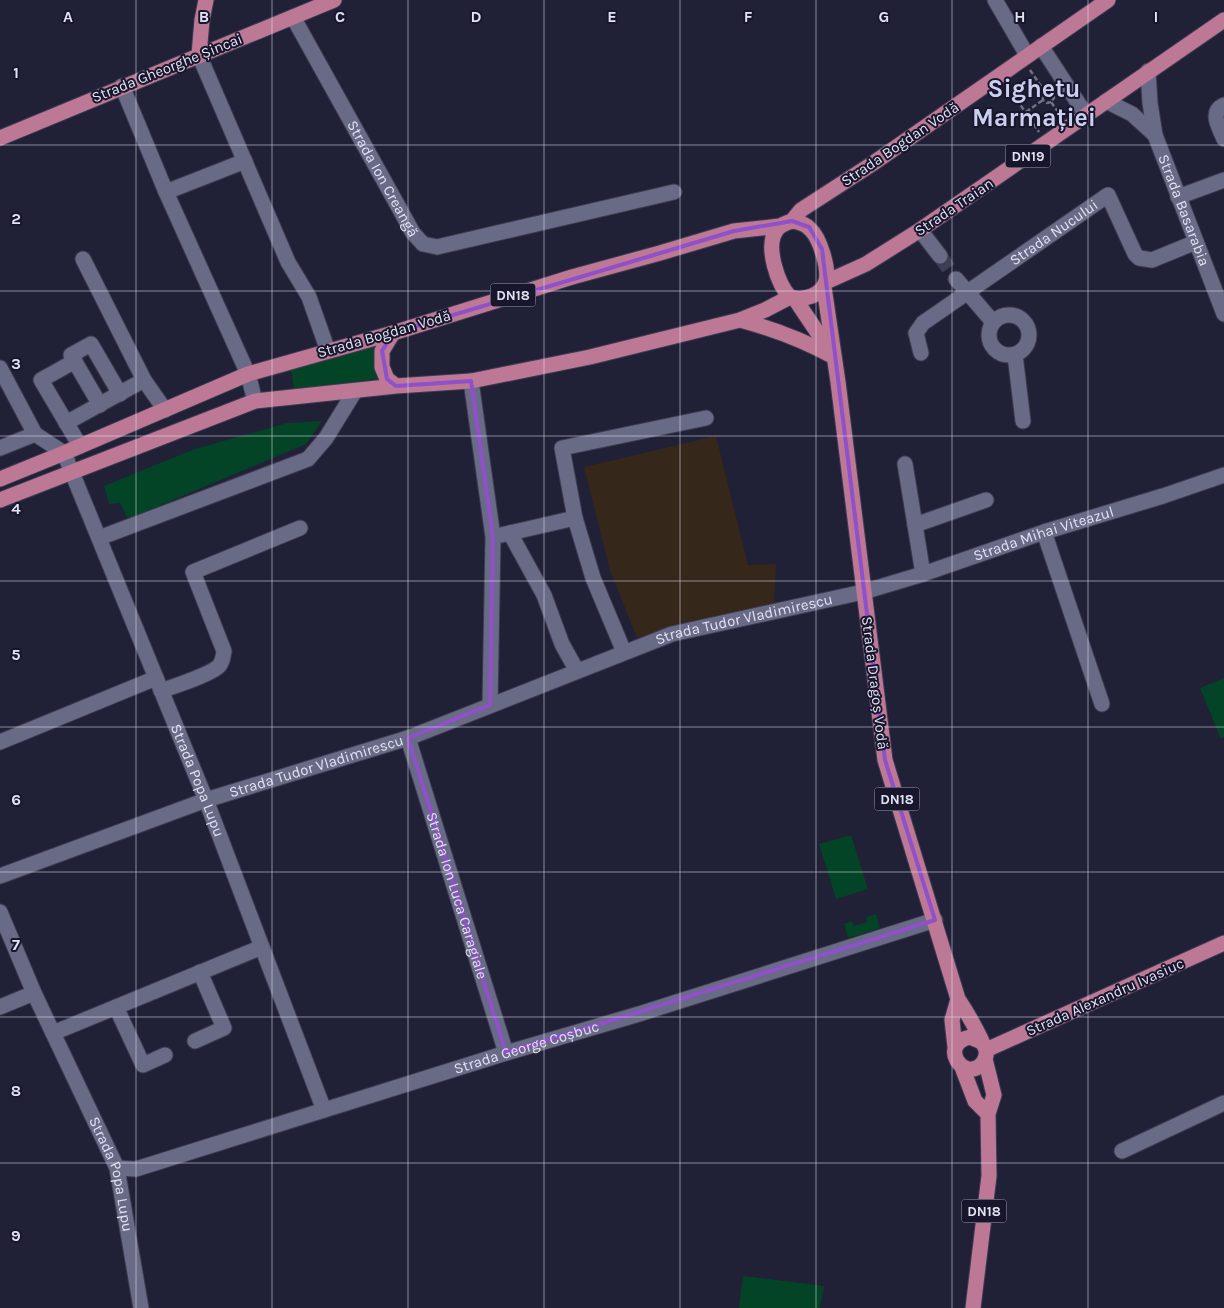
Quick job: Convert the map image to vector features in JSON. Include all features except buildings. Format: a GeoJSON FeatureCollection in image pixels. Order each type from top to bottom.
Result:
{"type":"FeatureCollection","features":[{"type":"Feature","properties":{"kind":"main road"},"geometry":{"type":"LineString","coordinates":[[199,55],[206,0]]}},
{"type":"Feature","properties":{"kind":"main road","name":"Strada Gheorghe Șincai"},"geometry":{"type":"LineString","coordinates":[[1,134],[334,0]]}},
{"type":"Feature","properties":{"kind":"main road","name":"Strada Bogdan Vodă"},"geometry":{"type":"LineString","coordinates":[[0,479],[248,374],[392,333],[572,277],[734,231],[786,223],[801,210],[872,164],[1108,0]]}},
{"type":"Feature","properties":{"kind":"main road","name":"Strada Traian"},"geometry":{"type":"LineString","coordinates":[[825,284],[866,264],[920,230],[1224,20]]}},
{"type":"Feature","properties":{"kind":"main road"},"geometry":{"type":"LineString","coordinates":[[0,500],[256,401],[396,386],[471,381],[590,357],[740,320],[793,298],[810,297],[825,284],[825,263],[817,237],[809,227],[786,223],[776,230],[773,236],[772,251],[782,288],[793,298]]}},
{"type":"Feature","properties":{"kind":"main road","name":"Strada Dragoș Vodă"},"geometry":{"type":"LineString","coordinates":[[825,284],[885,760],[958,999],[970,1015],[984,1050],[994,1095],[988,1114],[989,1176],[973,1308]]}},
{"type":"Feature","properties":{"kind":"main road","name":"Strada Dragoș Vodă"},"geometry":{"type":"LineString","coordinates":[[793,298],[834,357]]}},
{"type":"Feature","properties":{"kind":"main road"},"geometry":{"type":"LineString","coordinates":[[740,320],[788,335],[834,357]]}},
{"type":"Feature","properties":{"kind":"main road"},"geometry":{"type":"LineString","coordinates":[[392,333],[382,351],[382,367],[387,379],[396,386]]}},
{"type":"Feature","properties":{"kind":"main road","name":"Strada Alexandru Ivasiuc"},"geometry":{"type":"LineString","coordinates":[[984,1050],[1224,943]]}},
{"type":"Feature","properties":{"kind":"main road","name":"Strada Dragoș Vodă"},"geometry":{"type":"LineString","coordinates":[[956,1047],[952,1020],[958,999]]}},
{"type":"Feature","properties":{"kind":"main road"},"geometry":{"type":"LineString","coordinates":[[962,1067],[976,1068],[984,1050],[978,1039],[970,1037],[961,1040],[956,1047],[956,1060],[962,1067],[974,1101],[988,1114]]}},
{"type":"Feature","properties":{"kind":"street"},"geometry":{"type":"LineString","coordinates":[[995,0],[1025,57]]}},
{"type":"Feature","properties":{"kind":"street","name":"Strada Ion Creangă"},"geometry":{"type":"LineString","coordinates":[[293,17],[413,233],[423,244],[437,247],[674,192]]}},
{"type":"Feature","properties":{"kind":"street"},"geometry":{"type":"LineString","coordinates":[[1041,46],[1086,115]]}},
{"type":"Feature","properties":{"kind":"street"},"geometry":{"type":"LineString","coordinates":[[199,55],[288,262],[309,297],[328,351]]}},
{"type":"Feature","properties":{"kind":"street","name":"Strada Basarabia"},"geometry":{"type":"LineString","coordinates":[[1148,71],[1150,103],[1156,135],[1224,314]]}},
{"type":"Feature","properties":{"kind":"street"},"geometry":{"type":"LineString","coordinates":[[122,86],[166,192],[248,374],[256,401]]}},
{"type":"Feature","properties":{"kind":"street","name":"Strada Basarabia"},"geometry":{"type":"LineString","coordinates":[[1106,102],[1132,114],[1156,135]]}},
{"type":"Feature","properties":{"kind":"street"},"geometry":{"type":"LineString","coordinates":[[1224,105],[1218,107],[1215,112],[1216,120],[1224,139]]}},
{"type":"Feature","properties":{"kind":"street"},"geometry":{"type":"LineString","coordinates":[[166,192],[245,161]]}},
{"type":"Feature","properties":{"kind":"street"},"geometry":{"type":"LineString","coordinates":[[1178,196],[1224,180]]}},
{"type":"Feature","properties":{"kind":"street","name":"Strada Nucului"},"geometry":{"type":"LineString","coordinates":[[921,353],[916,333],[923,323],[1108,195],[1135,254],[1139,258],[1152,260],[1196,242]]}},
{"type":"Feature","properties":{"kind":"street"},"geometry":{"type":"LineString","coordinates":[[920,230],[940,256]]}},
{"type":"Feature","properties":{"kind":"street"},"geometry":{"type":"LineString","coordinates":[[83,259],[144,380],[165,410]]}},
{"type":"Feature","properties":{"kind":"street"},"geometry":{"type":"LineString","coordinates":[[956,279],[993,322]]}},
{"type":"Feature","properties":{"kind":"street"},"geometry":{"type":"LineString","coordinates":[[1001,316],[1017,316],[1024,321],[1028,328],[1030,336],[1028,344],[1015,355],[1006,355],[998,352],[992,346],[989,338],[993,322],[1001,316]]}},
{"type":"Feature","properties":{"kind":"street"},"geometry":{"type":"LineString","coordinates":[[100,405],[71,355],[91,344],[120,394]]}},
{"type":"Feature","properties":{"kind":"street"},"geometry":{"type":"LineString","coordinates":[[1015,355],[1023,421]]}},
{"type":"Feature","properties":{"kind":"street"},"geometry":{"type":"LineString","coordinates":[[75,361],[41,380],[80,446]]}},
{"type":"Feature","properties":{"kind":"street"},"geometry":{"type":"LineString","coordinates":[[0,368],[35,434],[64,453]]}},
{"type":"Feature","properties":{"kind":"street"},"geometry":{"type":"LineString","coordinates":[[66,423],[144,380]]}},
{"type":"Feature","properties":{"kind":"street"},"geometry":{"type":"LineString","coordinates":[[471,381],[493,537],[490,705]]}},
{"type":"Feature","properties":{"kind":"street"},"geometry":{"type":"LineString","coordinates":[[99,538],[308,459],[326,438],[355,391]]}},
{"type":"Feature","properties":{"kind":"street"},"geometry":{"type":"LineString","coordinates":[[624,652],[593,578],[575,518],[562,448],[706,418]]}},
{"type":"Feature","properties":{"kind":"street"},"geometry":{"type":"LineString","coordinates":[[0,448],[35,434]]}},
{"type":"Feature","properties":{"kind":"street","name":"Strada Popa Lupu"},"geometry":{"type":"LineString","coordinates":[[64,453],[206,800],[324,1110]]}},
{"type":"Feature","properties":{"kind":"street"},"geometry":{"type":"LineString","coordinates":[[905,464],[923,574]]}},
{"type":"Feature","properties":{"kind":"street","name":"Strada Mihai Viteazul"},"geometry":{"type":"LineString","coordinates":[[863,592],[1224,475]]}},
{"type":"Feature","properties":{"kind":"street"},"geometry":{"type":"LineString","coordinates":[[915,525],[986,500]]}},
{"type":"Feature","properties":{"kind":"street"},"geometry":{"type":"LineString","coordinates":[[493,537],[575,518]]}},
{"type":"Feature","properties":{"kind":"street"},"geometry":{"type":"LineString","coordinates":[[0,742],[159,685],[206,673],[218,667],[224,651],[193,572],[300,528]]}},
{"type":"Feature","properties":{"kind":"street"},"geometry":{"type":"LineString","coordinates":[[1044,532],[1102,704]]}},
{"type":"Feature","properties":{"kind":"street"},"geometry":{"type":"LineString","coordinates":[[510,533],[544,595],[562,644],[577,671]]}},
{"type":"Feature","properties":{"kind":"street","name":"Strada Tudor Vladimirescu"},"geometry":{"type":"LineString","coordinates":[[0,876],[206,800],[408,738],[672,634],[863,592]]}},
{"type":"Feature","properties":{"kind":"street","name":"Strada Ion Luca Caragiale"},"geometry":{"type":"LineString","coordinates":[[408,738],[506,1053]]}},
{"type":"Feature","properties":{"kind":"street","name":"Strada Popa Lupu"},"geometry":{"type":"LineString","coordinates":[[0,912],[34,993],[117,1168],[141,1308]]}},
{"type":"Feature","properties":{"kind":"street","name":"Strada George Coșbuc"},"geometry":{"type":"LineString","coordinates":[[117,1168],[136,1169],[506,1053],[639,1014],[935,920]]}},
{"type":"Feature","properties":{"kind":"street"},"geometry":{"type":"LineString","coordinates":[[53,1033],[262,947]]}},
{"type":"Feature","properties":{"kind":"street"},"geometry":{"type":"LineString","coordinates":[[195,1041],[224,1028],[200,972]]}},
{"type":"Feature","properties":{"kind":"street"},"geometry":{"type":"LineString","coordinates":[[0,1007],[34,993]]}},
{"type":"Feature","properties":{"kind":"street"},"geometry":{"type":"LineString","coordinates":[[116,1007],[143,1066],[165,1055]]}},
{"type":"Feature","properties":{"kind":"street"},"geometry":{"type":"LineString","coordinates":[[1122,1151],[1224,1103]]}},
{"type":"Feature","properties":{"kind":"path"},"geometry":{"type":"LineString","coordinates":[[1025,57],[1045,92]]}},
{"type":"Feature","properties":{"kind":"path"},"geometry":{"type":"LineString","coordinates":[[1000,75],[1047,142]]}},
{"type":"Feature","properties":{"kind":"path"},"geometry":{"type":"LineString","coordinates":[[1043,100],[1047,103],[1052,102],[1054,98],[1053,94],[1049,91],[1045,92]]}},
{"type":"Feature","properties":{"kind":"path"},"geometry":{"type":"LineString","coordinates":[[1043,100],[1042,95],[1045,92]]}},
{"type":"Feature","properties":{"kind":"path"},"geometry":{"type":"LineString","coordinates":[[1026,112],[1043,100]]}},
{"type":"Feature","properties":{"kind":"highlighted area"},"geometry":{"type":"Polygon","coordinates":[[[792,221],[809,227],[822,249],[885,760],[935,920],[506,1053],[408,738],[490,705],[493,537],[471,381],[396,386],[387,379],[382,351],[393,333],[734,231],[792,221]]]}},
{"type":"Feature","properties":{"kind":"shaded area"},"geometry":{"type":"Polygon","coordinates":[[[716,436],[748,565],[776,564],[774,608],[699,620],[637,638],[610,570],[584,467],[716,436]]]}},
{"type":"Feature","properties":{"kind":"green space"},"geometry":{"type":"Polygon","coordinates":[[[374,346],[382,378],[294,391],[291,370],[374,346]]]}},
{"type":"Feature","properties":{"kind":"green space"},"geometry":{"type":"Polygon","coordinates":[[[322,421],[306,444],[128,519],[120,503],[109,504],[104,486],[192,450],[287,423],[322,421]]]}},
{"type":"Feature","properties":{"kind":"green space"},"geometry":{"type":"Polygon","coordinates":[[[1224,678],[1224,737],[1221,739],[1200,688],[1224,678]]]}},
{"type":"Feature","properties":{"kind":"green space"},"geometry":{"type":"Polygon","coordinates":[[[851,835],[868,889],[836,899],[819,844],[851,835]]]}},
{"type":"Feature","properties":{"kind":"green space"},"geometry":{"type":"Polygon","coordinates":[[[876,914],[880,928],[848,938],[844,924],[852,921],[854,926],[867,922],[866,917],[876,914]]]}},
{"type":"Feature","properties":{"kind":"green space"},"geometry":{"type":"Polygon","coordinates":[[[743,1276],[824,1286],[820,1308],[739,1308],[743,1276]]]}},
{"type":"Feature","properties":{"kind":"tunnel"},"geometry":{"type":"LineString","coordinates":[[940,256],[956,279]]}},
{"type":"Feature","properties":{"kind":"district","name":"Sighetu Marmației"},"geometry":{"type":"Point","coordinates":[1034,102]}}]}
